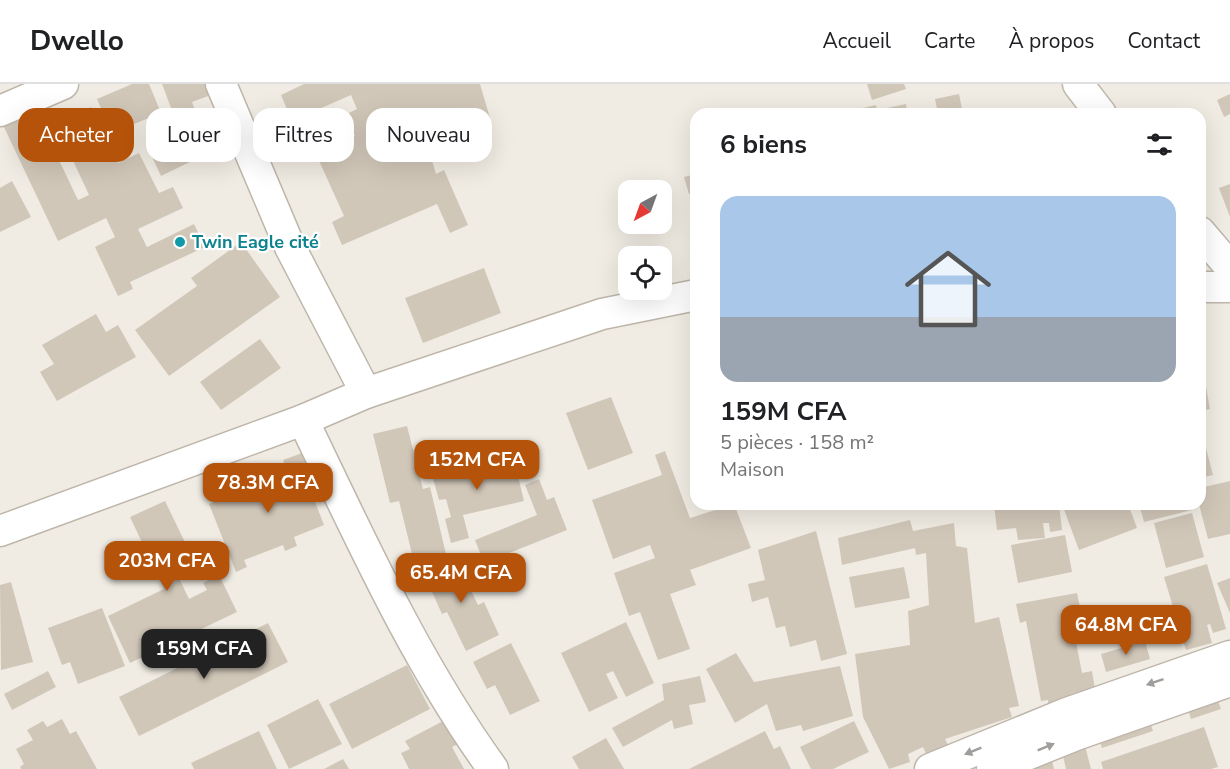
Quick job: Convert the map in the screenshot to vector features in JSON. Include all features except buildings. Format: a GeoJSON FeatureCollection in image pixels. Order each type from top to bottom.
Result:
{"type":"FeatureCollection","features":[{"type":"Feature","properties":{"kind":"street"},"geometry":{"type":"LineString","coordinates":[[0,111],[63,84]]}},
{"type":"Feature","properties":{"kind":"street"},"geometry":{"type":"LineString","coordinates":[[220,84],[290,247],[366,393]]}},
{"type":"Feature","properties":{"kind":"street"},"geometry":{"type":"LineString","coordinates":[[1078,84],[1096,108]]}},
{"type":"Feature","properties":{"kind":"street"},"geometry":{"type":"LineString","coordinates":[[1206,239],[1230,267]]}},
{"type":"Feature","properties":{"kind":"street"},"geometry":{"type":"LineString","coordinates":[[1206,287],[1230,287]]}},
{"type":"Feature","properties":{"kind":"street"},"geometry":{"type":"LineString","coordinates":[[0,531],[303,420],[366,393],[602,314],[690,296]]}},
{"type":"Feature","properties":{"kind":"street"},"geometry":{"type":"LineString","coordinates":[[303,420],[403,627],[464,728],[493,769]]}},
{"type":"Feature","properties":{"kind":"street"},"geometry":{"type":"LineString","coordinates":[[930,769],[1067,712],[1230,656]]}},
{"type":"Feature","properties":{"kind":"street"},"geometry":{"type":"LineString","coordinates":[[992,769],[1076,735],[1230,681]]}},
{"type":"Feature","properties":{"kind":"place","name":"Twin Eagle cité"},"geometry":{"type":"Point","coordinates":[180,242]}}]}
